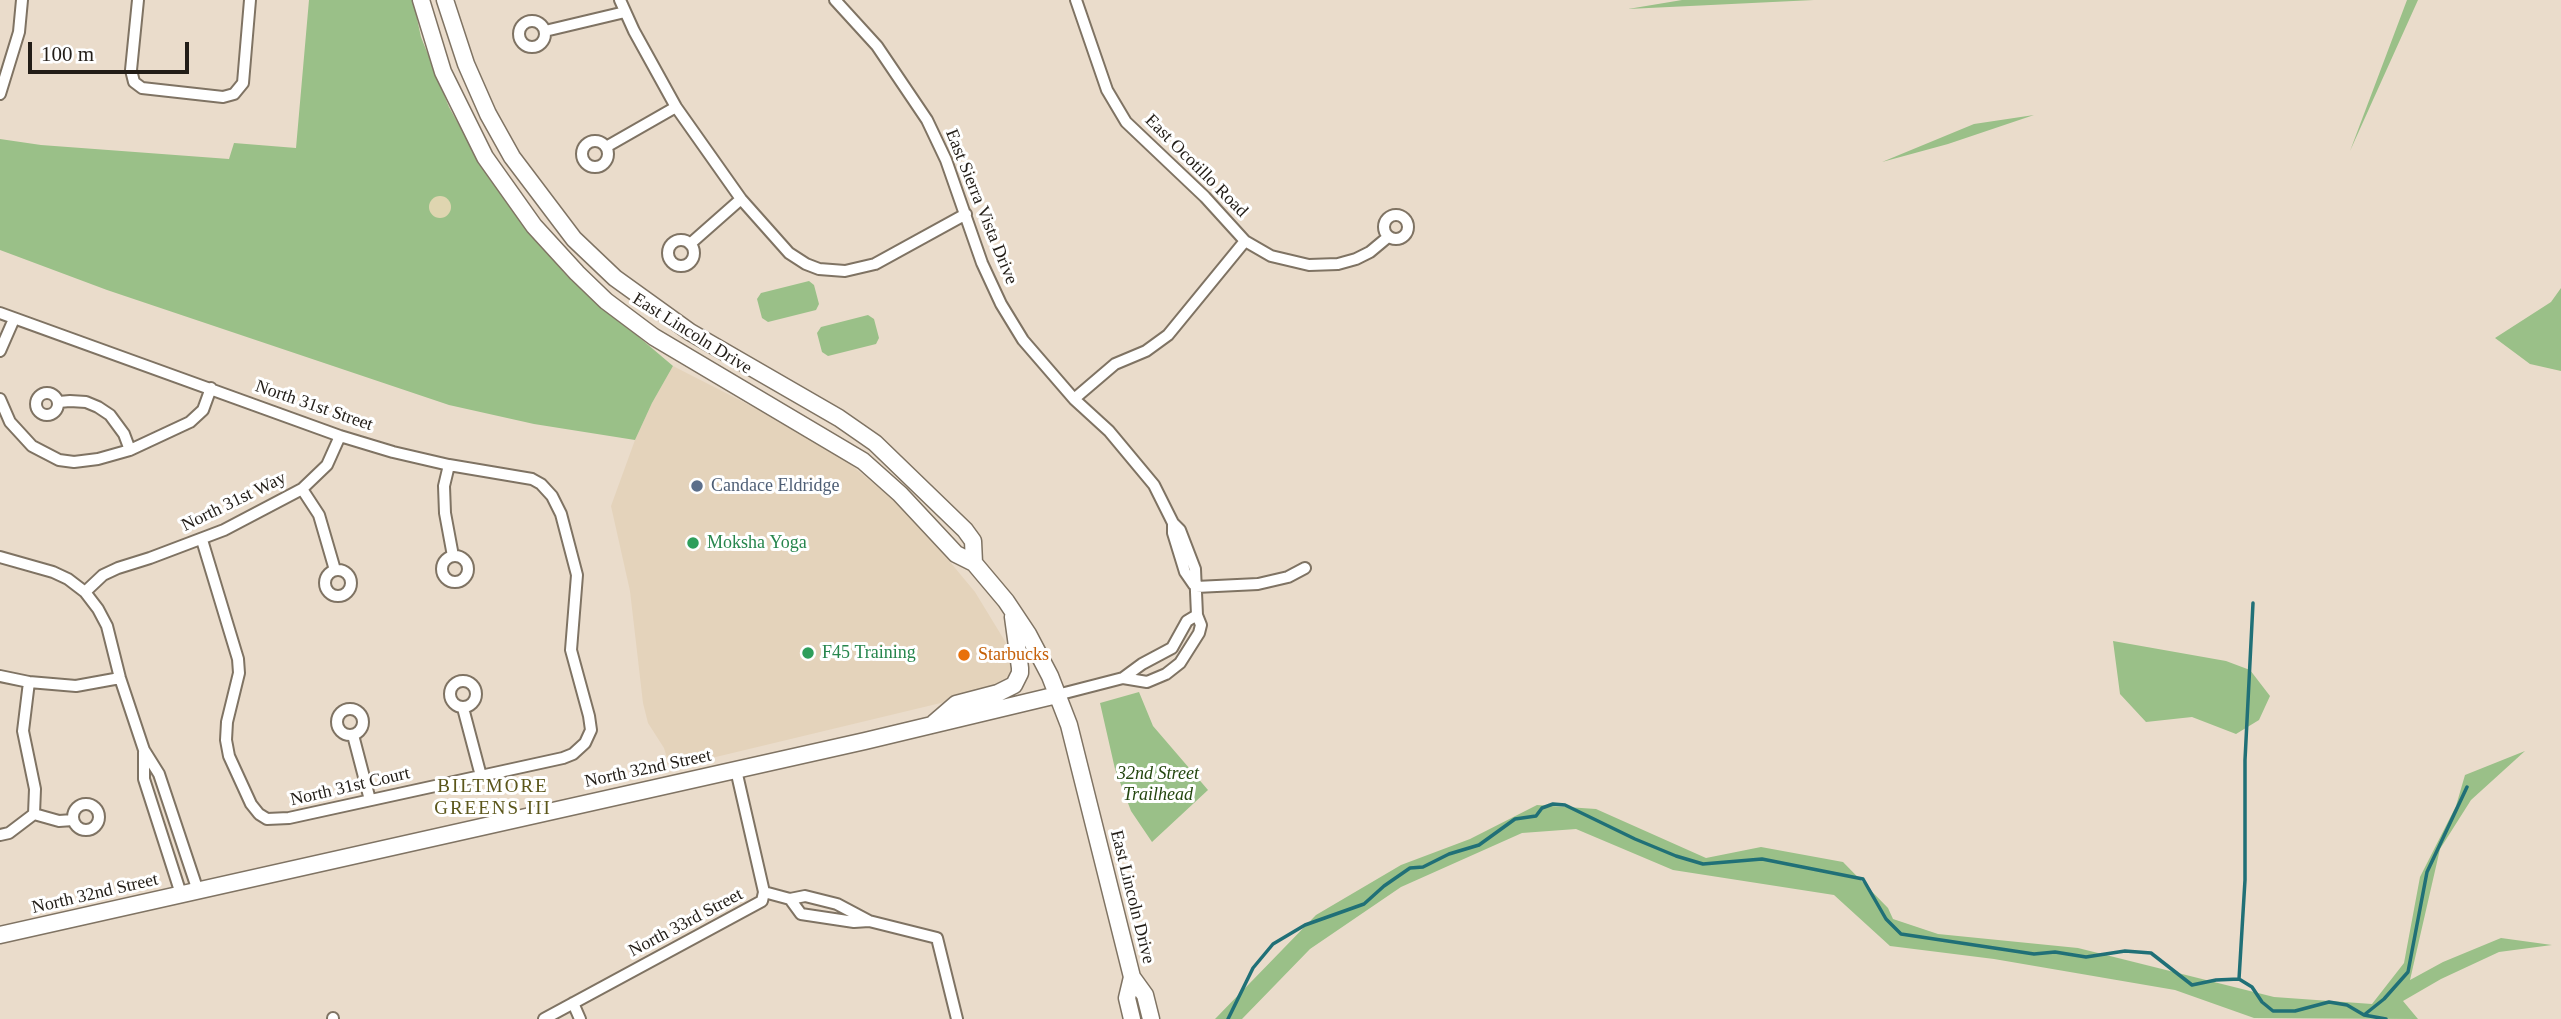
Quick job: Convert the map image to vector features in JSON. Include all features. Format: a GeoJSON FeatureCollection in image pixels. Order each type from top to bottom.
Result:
{"type":"FeatureCollection","features":[{"type":"Feature","properties":{"kind":"main road","name":"East Lincoln Drive"},"geometry":{"type":"LineString","coordinates":[[421,0],[443,72],[485,157],[534,226],[577,273],[606,301],[654,337],[863,461],[900,494],[956,554],[975,562],[1013,611],[1028,634],[1058,695],[1069,725],[1132,977],[1145,995],[1151,1019]]}},
{"type":"Feature","properties":{"kind":"main road","name":"East Lincoln Drive"},"geometry":{"type":"LineString","coordinates":[[445,0],[466,64],[488,114],[512,157],[574,239],[615,278],[681,325],[839,418],[875,443],[965,530],[973,541],[975,562]]}},
{"type":"Feature","properties":{"kind":"main road"},"geometry":{"type":"LineString","coordinates":[[932,725],[956,704],[998,693],[1014,685],[1020,668],[1013,611]]}},
{"type":"Feature","properties":{"kind":"main road","name":"North 32nd Street"},"geometry":{"type":"LineString","coordinates":[[0,935],[1058,695]]}},
{"type":"Feature","properties":{"kind":"main road","name":"East Lincoln Drive"},"geometry":{"type":"LineString","coordinates":[[1132,977],[1127,998],[1132,1019]]}},
{"type":"Feature","properties":{"kind":"street"},"geometry":{"type":"LineString","coordinates":[[0,94],[19,32],[23,0]]}},
{"type":"Feature","properties":{"kind":"street"},"geometry":{"type":"LineString","coordinates":[[138,0],[131,70],[134,82],[142,88],[223,97],[234,93],[243,83],[250,0]]}},
{"type":"Feature","properties":{"kind":"street"},"geometry":{"type":"LineString","coordinates":[[620,0],[676,107],[741,199],[789,253],[806,264],[833,271],[875,264],[966,214]]}},
{"type":"Feature","properties":{"kind":"street","name":"East Sierra Vista Drive"},"geometry":{"type":"LineString","coordinates":[[835,0],[877,46],[927,120],[946,160],[982,263],[1001,304],[1023,340],[1074,399],[1109,431],[1154,485],[1173,523],[1173,533],[1185,572],[1196,587],[1197,615],[1201,625],[1190,649]]}},
{"type":"Feature","properties":{"kind":"street","name":"East Ocotillo Road"},"geometry":{"type":"LineString","coordinates":[[1076,0],[1107,90],[1126,122],[1205,197],[1245,241]]}},
{"type":"Feature","properties":{"kind":"street"},"geometry":{"type":"LineString","coordinates":[[545,31],[625,12]]}},
{"type":"Feature","properties":{"kind":"street"},"geometry":{"type":"LineString","coordinates":[[606,147],[676,107]]}},
{"type":"Feature","properties":{"kind":"street"},"geometry":{"type":"LineString","coordinates":[[690,244],[741,199]]}},
{"type":"Feature","properties":{"kind":"street"},"geometry":{"type":"LineString","coordinates":[[1074,399],[1115,364],[1146,351],[1167,335],[1245,241],[1271,256],[1319,265],[1356,259],[1370,252],[1388,237]]}},
{"type":"Feature","properties":{"kind":"street","name":"North 31st Street"},"geometry":{"type":"LineString","coordinates":[[0,313],[340,436],[393,452],[449,465],[522,477],[541,484],[552,496],[561,514],[574,561]]}},
{"type":"Feature","properties":{"kind":"street"},"geometry":{"type":"LineString","coordinates":[[0,351],[14,319]]}},
{"type":"Feature","properties":{"kind":"street"},"geometry":{"type":"LineString","coordinates":[[0,399],[10,422],[32,446],[59,460],[88,460],[130,450],[190,422],[203,410],[211,388]]}},
{"type":"Feature","properties":{"kind":"street"},"geometry":{"type":"LineString","coordinates":[[59,402],[86,402],[110,415],[124,434],[130,450]]}},
{"type":"Feature","properties":{"kind":"street","name":"North 31st Way"},"geometry":{"type":"LineString","coordinates":[[85,592],[103,575],[202,540],[302,489],[327,465],[340,436]]}},
{"type":"Feature","properties":{"kind":"street"},"geometry":{"type":"LineString","coordinates":[[449,465],[444,486],[445,513],[453,556]]}},
{"type":"Feature","properties":{"kind":"street"},"geometry":{"type":"LineString","coordinates":[[302,489],[319,515],[335,570]]}},
{"type":"Feature","properties":{"kind":"street","name":"North 31st Court"},"geometry":{"type":"LineString","coordinates":[[202,540],[239,659],[239,673],[226,740],[229,756],[251,804],[267,819],[289,818],[573,754],[585,743],[590,730],[572,650],[577,575],[574,561]]}},
{"type":"Feature","properties":{"kind":"street"},"geometry":{"type":"LineString","coordinates":[[0,557],[68,579],[85,592],[107,626],[120,678],[144,750],[159,774],[190,892]]}},
{"type":"Feature","properties":{"kind":"street"},"geometry":{"type":"LineString","coordinates":[[1196,587],[1258,584],[1288,577],[1305,568]]}},
{"type":"Feature","properties":{"kind":"street"},"geometry":{"type":"LineString","coordinates":[[1058,695],[1124,678],[1142,664],[1172,648],[1187,621],[1197,615]]}},
{"type":"Feature","properties":{"kind":"street"},"geometry":{"type":"LineString","coordinates":[[1124,678],[1147,682],[1166,674],[1180,663],[1190,649],[1177,640]]}},
{"type":"Feature","properties":{"kind":"street"},"geometry":{"type":"LineString","coordinates":[[0,676],[29,682],[76,686],[120,678]]}},
{"type":"Feature","properties":{"kind":"street"},"geometry":{"type":"LineString","coordinates":[[29,682],[23,731],[35,789],[34,814]]}},
{"type":"Feature","properties":{"kind":"street"},"geometry":{"type":"LineString","coordinates":[[463,708],[481,776]]}},
{"type":"Feature","properties":{"kind":"street"},"geometry":{"type":"LineString","coordinates":[[353,735],[370,800]]}},
{"type":"Feature","properties":{"kind":"street"},"geometry":{"type":"LineString","coordinates":[[144,750],[144,779],[190,892]]}},
{"type":"Feature","properties":{"kind":"street","name":"North 33rd Street"},"geometry":{"type":"LineString","coordinates":[[544,1019],[762,901],[764,892],[736,770]]}},
{"type":"Feature","properties":{"kind":"street"},"geometry":{"type":"LineString","coordinates":[[34,814],[59,821],[73,820]]}},
{"type":"Feature","properties":{"kind":"street"},"geometry":{"type":"LineString","coordinates":[[0,835],[9,833],[34,814]]}},
{"type":"Feature","properties":{"kind":"street"},"geometry":{"type":"LineString","coordinates":[[764,892],[790,900],[805,896],[816,899],[856,912],[869,921]]}},
{"type":"Feature","properties":{"kind":"street"},"geometry":{"type":"LineString","coordinates":[[790,900],[801,914],[854,922],[869,921],[937,938],[957,1019]]}},
{"type":"Feature","properties":{"kind":"street"},"geometry":{"type":"LineString","coordinates":[[573,1003],[580,1019]]}},
{"type":"Feature","properties":{"kind":"shaded area"},"geometry":{"type":"Polygon","coordinates":[[[673,366],[806,434],[845,460],[921,527],[975,592],[1014,656],[1015,671],[999,689],[670,768],[664,748],[648,723],[643,703],[630,591],[611,506],[635,440],[673,366]]]}},
{"type":"Feature","properties":{"kind":"green space"},"geometry":{"type":"Polygon","coordinates":[[[309,0],[413,0],[421,37],[449,107],[488,177],[529,232],[567,276],[673,366],[635,440],[534,424],[449,405],[107,290],[0,250],[0,139],[41,145],[229,159],[234,143],[296,148],[309,0]]]}},
{"type":"Feature","properties":{"kind":"green space"},"geometry":{"type":"Polygon","coordinates":[[[1682,0],[1814,0],[1628,9],[1682,0]]]}},
{"type":"Feature","properties":{"kind":"green space"},"geometry":{"type":"Polygon","coordinates":[[[2407,0],[2418,0],[2350,151],[2407,0]]]}},
{"type":"Feature","properties":{"kind":"green space"},"geometry":{"type":"Polygon","coordinates":[[[2034,115],[1948,144],[1882,162],[1974,124],[2034,115]]]}},
{"type":"Feature","properties":{"kind":"green space"},"geometry":{"type":"Polygon","coordinates":[[[809,281],[814,285],[819,304],[816,310],[768,322],[762,318],[757,299],[761,293],[809,281]]]}},
{"type":"Feature","properties":{"kind":"green space"},"geometry":{"type":"Polygon","coordinates":[[[2561,288],[2561,371],[2530,364],[2495,338],[2551,302],[2561,288]]]}},
{"type":"Feature","properties":{"kind":"green space"},"geometry":{"type":"Polygon","coordinates":[[[868,315],[874,319],[879,338],[876,344],[828,356],[822,352],[817,333],[821,327],[868,315]]]}},
{"type":"Feature","properties":{"kind":"green space"},"geometry":{"type":"Polygon","coordinates":[[[2113,641],[2226,661],[2250,670],[2270,696],[2259,720],[2236,734],[2192,717],[2146,722],[2120,694],[2113,641]]]}},
{"type":"Feature","properties":{"kind":"green space","name":"32nd Street Trailhead"},"geometry":{"type":"Polygon","coordinates":[[[1139,692],[1153,726],[1208,790],[1152,842],[1131,811],[1115,769],[1100,703],[1139,692]]]}},
{"type":"Feature","properties":{"kind":"green space"},"geometry":{"type":"Polygon","coordinates":[[[2525,751],[2471,800],[2440,849],[2410,980],[2443,962],[2501,938],[2552,945],[2499,952],[2441,979],[2403,1001],[2418,1019],[2254,1018],[2175,990],[1994,959],[1890,946],[1834,895],[1673,870],[1576,829],[1522,833],[1401,887],[1310,949],[1242,1019],[1215,1019],[1316,915],[1401,865],[1470,839],[1537,805],[1596,809],[1706,858],[1761,847],[1843,862],[1888,908],[1893,919],[1938,934],[2078,948],[2274,997],[2372,1004],[2404,963],[2420,877],[2456,806],[2465,775],[2525,751]]]}},
{"type":"Feature","properties":{"kind":"sand"},"geometry":{"type":"Polygon","coordinates":[[[440,196],[448,199],[451,207],[448,215],[440,218],[432,215],[429,207],[432,199],[440,196]]]}},
{"type":"Feature","properties":{"kind":"waterway"},"geometry":{"type":"LineString","coordinates":[[2239,979],[2245,880],[2245,760],[2253,603]]}},
{"type":"Feature","properties":{"kind":"waterway"},"geometry":{"type":"LineString","coordinates":[[1228,1019],[1253,968],[1273,944],[1305,925],[1364,904],[1410,868],[1423,867],[1449,854],[1479,845],[1515,819],[1536,816],[1542,808],[1553,804],[1565,805],[1635,839],[1703,864],[1762,859],[1863,879],[1886,919],[1901,934],[2034,954],[2055,952],[2086,957],[2125,951],[2151,953],[2192,985],[2239,979],[2252,987],[2262,1002],[2273,1011],[2295,1011],[2329,1002],[2347,1005],[2364,1015],[2384,999],[2408,972],[2427,872],[2467,787]]}},
{"type":"Feature","properties":{"kind":"waterway"},"geometry":{"type":"LineString","coordinates":[[2364,1015],[2386,1019]]}},
{"type":"Feature","properties":{"kind":"place","name":"Candace Eldridge"},"geometry":{"type":"Point","coordinates":[697,486]}},
{"type":"Feature","properties":{"kind":"place","name":"Moksha Yoga"},"geometry":{"type":"Point","coordinates":[693,543]}},
{"type":"Feature","properties":{"kind":"place","name":"F45 Training"},"geometry":{"type":"Point","coordinates":[808,653]}},
{"type":"Feature","properties":{"kind":"place","name":"Starbucks"},"geometry":{"type":"Point","coordinates":[964,655]}},
{"type":"Feature","properties":{"kind":"district","name":"BILTMORE GREENS III"},"geometry":{"type":"Point","coordinates":[493,798]}}]}
